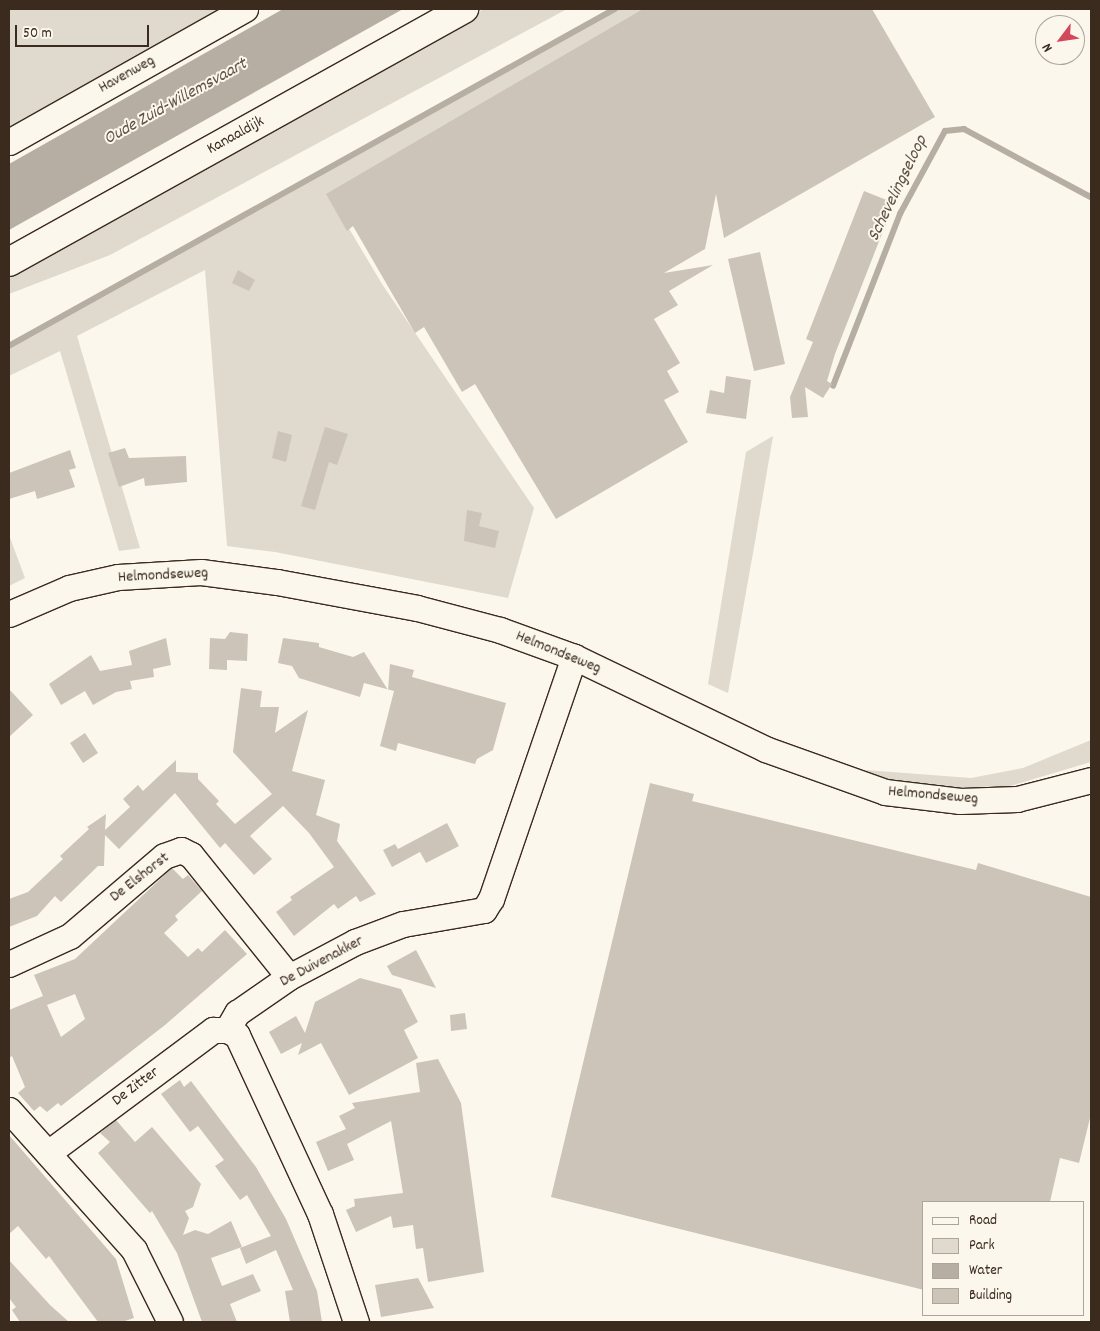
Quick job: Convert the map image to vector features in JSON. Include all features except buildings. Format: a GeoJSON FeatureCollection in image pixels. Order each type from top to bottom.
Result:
{"type":"FeatureCollection","features":[{"type":"Feature","properties":{"kind":"main road","name":"Kanaaldijk"},"geometry":{"type":"LineString","coordinates":[[9,262],[464,9]]}},
{"type":"Feature","properties":{"kind":"street","name":"Havenweg"},"geometry":{"type":"LineString","coordinates":[[9,142],[245,9]]}},
{"type":"Feature","properties":{"kind":"street","name":"Helmondseweg"},"geometry":{"type":"LineString","coordinates":[[9,614],[69,588],[118,577],[201,572],[417,608],[500,630],[574,656],[766,749],[834,777],[885,792],[960,802],[1017,799],[1091,780]]}},
{"type":"Feature","properties":{"kind":"street","name":"De Duivenakker"},"geometry":{"type":"LineString","coordinates":[[227,1030],[237,1013],[289,977],[354,942],[403,924],[484,910],[491,899],[574,656]]}},
{"type":"Feature","properties":{"kind":"street","name":"De Elshorst"},"geometry":{"type":"LineString","coordinates":[[9,964],[70,936],[164,856],[181,850],[191,854],[289,977]]}},
{"type":"Feature","properties":{"kind":"street","name":"De Zitter"},"geometry":{"type":"LineString","coordinates":[[48,1152],[213,1030],[227,1030]]}},
{"type":"Feature","properties":{"kind":"street"},"geometry":{"type":"LineString","coordinates":[[227,1030],[237,1035],[320,1214],[356,1322]]}},
{"type":"Feature","properties":{"kind":"street"},"geometry":{"type":"LineString","coordinates":[[9,1110],[134,1250],[170,1322]]}},
{"type":"Feature","properties":{"kind":"green space"},"geometry":{"type":"Polygon","coordinates":[[[9,9],[225,9],[9,128],[9,9]]]}},
{"type":"Feature","properties":{"kind":"green space"},"geometry":{"type":"Polygon","coordinates":[[[484,9],[567,9],[110,255],[9,294],[9,272],[484,9]]]}},
{"type":"Feature","properties":{"kind":"green space"},"geometry":{"type":"Polygon","coordinates":[[[609,9],[651,9],[329,195],[382,284],[534,508],[508,598],[275,552],[227,546],[205,270],[77,336],[140,548],[119,551],[60,351],[9,376],[9,344],[609,9]]]}},
{"type":"Feature","properties":{"kind":"green space"},"geometry":{"type":"Polygon","coordinates":[[[773,436],[728,693],[708,684],[746,452],[773,436]]]}},
{"type":"Feature","properties":{"kind":"green space"},"geometry":{"type":"Polygon","coordinates":[[[9,535],[25,578],[9,586],[9,535]]]}},
{"type":"Feature","properties":{"kind":"green space"},"geometry":{"type":"Polygon","coordinates":[[[1091,740],[1091,762],[1010,786],[944,788],[885,780],[865,770],[971,778],[1023,768],[1091,740]]]}},
{"type":"Feature","properties":{"kind":"water","name":"Oude Zuid-Willemsvaart"},"geometry":{"type":"Polygon","coordinates":[[[283,9],[403,9],[9,230],[9,164],[283,9]]]}},
{"type":"Feature","properties":{"kind":"waterway"},"geometry":{"type":"LineString","coordinates":[[9,346],[615,9]]}},
{"type":"Feature","properties":{"kind":"waterway","name":"Schevelingseloop"},"geometry":{"type":"LineString","coordinates":[[833,386],[900,214],[945,131],[964,129],[1091,197]]}}]}
